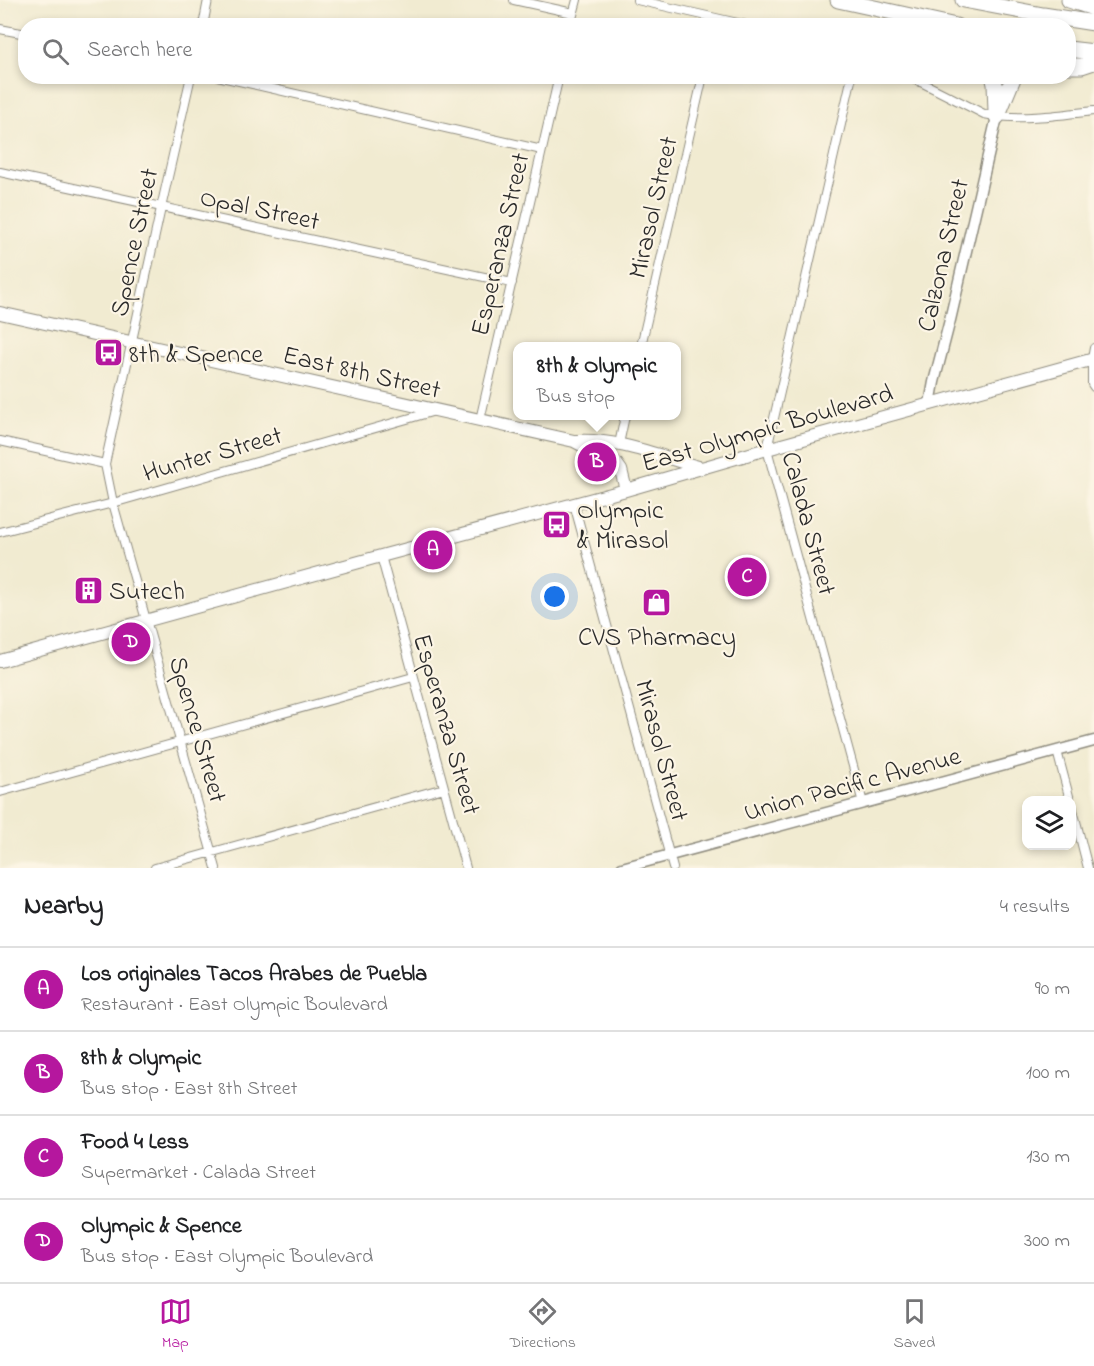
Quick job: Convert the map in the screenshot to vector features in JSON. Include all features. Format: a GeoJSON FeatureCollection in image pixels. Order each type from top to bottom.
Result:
{"type":"FeatureCollection","features":[{"type":"Feature","properties":{"kind":"highway"},"geometry":{"type":"LineString","coordinates":[[838,0],[902,18]]}},
{"type":"Feature","properties":{"kind":"highway"},"geometry":{"type":"LineString","coordinates":[[963,0],[1060,18]]}},
{"type":"Feature","properties":{"kind":"highway"},"geometry":{"type":"LineString","coordinates":[[1069,0],[1094,8]]}},
{"type":"Feature","properties":{"kind":"highway"},"geometry":{"type":"LineString","coordinates":[[1076,20],[1094,23]]}},
{"type":"Feature","properties":{"kind":"highway"},"geometry":{"type":"LineString","coordinates":[[1076,50],[1094,52]]}},
{"type":"Feature","properties":{"kind":"highway"},"geometry":{"type":"LineString","coordinates":[[1076,66],[1094,62]]}},
{"type":"Feature","properties":{"kind":"highway"},"geometry":{"type":"LineString","coordinates":[[995,84],[996,117]]}},
{"type":"Feature","properties":{"kind":"highway"},"geometry":{"type":"LineString","coordinates":[[996,117],[1010,84]]}},
{"type":"Feature","properties":{"kind":"main road","name":"East 8th Street"},"geometry":{"type":"LineString","coordinates":[[0,313],[574,441],[616,463],[621,470],[626,490]]}},
{"type":"Feature","properties":{"kind":"main road","name":"East Olympic Boulevard"},"geometry":{"type":"LineString","coordinates":[[0,661],[626,490],[930,404],[1093,355]]}},
{"type":"Feature","properties":{"kind":"main road","name":"East 8th Street"},"geometry":{"type":"LineString","coordinates":[[574,441],[593,440],[619,444],[702,468]]}},
{"type":"Feature","properties":{"kind":"street"},"geometry":{"type":"LineString","coordinates":[[205,18],[208,0]]}},
{"type":"Feature","properties":{"kind":"street"},"geometry":{"type":"LineString","coordinates":[[514,0],[573,13]]}},
{"type":"Feature","properties":{"kind":"street"},"geometry":{"type":"LineString","coordinates":[[572,18],[577,0]]}},
{"type":"Feature","properties":{"kind":"street"},"geometry":{"type":"LineString","coordinates":[[637,0],[702,18]]}},
{"type":"Feature","properties":{"kind":"street"},"geometry":{"type":"LineString","coordinates":[[0,29],[18,32]]}},
{"type":"Feature","properties":{"kind":"street","name":"Spence Street"},"geometry":{"type":"LineString","coordinates":[[189,84],[105,464],[113,503],[216,868]]}},
{"type":"Feature","properties":{"kind":"street"},"geometry":{"type":"LineString","coordinates":[[252,84],[542,150]]}},
{"type":"Feature","properties":{"kind":"street","name":"Esperanza Street"},"geometry":{"type":"LineString","coordinates":[[480,420],[557,84]]}},
{"type":"Feature","properties":{"kind":"street","name":"Mirasol Street"},"geometry":{"type":"LineString","coordinates":[[642,342],[701,84]]}},
{"type":"Feature","properties":{"kind":"street","name":"Calada Street"},"geometry":{"type":"LineString","coordinates":[[850,84],[767,449],[863,803]]}},
{"type":"Feature","properties":{"kind":"street"},"geometry":{"type":"LineString","coordinates":[[925,84],[984,114],[996,117],[1024,118],[1094,111]]}},
{"type":"Feature","properties":{"kind":"street","name":"Calzona Street"},"geometry":{"type":"LineString","coordinates":[[930,404],[996,117]]}},
{"type":"Feature","properties":{"kind":"street","name":"Opal Street"},"geometry":{"type":"LineString","coordinates":[[0,172],[512,283]]}},
{"type":"Feature","properties":{"kind":"street"},"geometry":{"type":"LineString","coordinates":[[1093,355],[1092,384],[1094,387]]}},
{"type":"Feature","properties":{"kind":"street","name":"Hunter Street"},"geometry":{"type":"LineString","coordinates":[[0,532],[113,503],[435,411]]}},
{"type":"Feature","properties":{"kind":"street"},"geometry":{"type":"LineString","coordinates":[[619,444],[624,420]]}},
{"type":"Feature","properties":{"kind":"street"},"geometry":{"type":"LineString","coordinates":[[0,441],[105,464]]}},
{"type":"Feature","properties":{"kind":"street","name":"Mirasol Street"},"geometry":{"type":"LineString","coordinates":[[574,504],[674,868]]}},
{"type":"Feature","properties":{"kind":"street","name":"Esperanza Street"},"geometry":{"type":"LineString","coordinates":[[381,556],[465,868]]}},
{"type":"Feature","properties":{"kind":"street"},"geometry":{"type":"LineString","coordinates":[[0,792],[414,677]]}},
{"type":"Feature","properties":{"kind":"street","name":"Union Pacific Avenue"},"geometry":{"type":"LineString","coordinates":[[622,868],[1094,741]]}},
{"type":"Feature","properties":{"kind":"street"},"geometry":{"type":"LineString","coordinates":[[1057,751],[1069,796]]}},
{"type":"Feature","properties":{"kind":"street"},"geometry":{"type":"LineString","coordinates":[[155,868],[444,788]]}},
{"type":"Feature","properties":{"kind":"street"},"geometry":{"type":"LineString","coordinates":[[1076,824],[1088,868]]}},
{"type":"Feature","properties":{"kind":"place","name":"8th & Spence"},"geometry":{"type":"Point","coordinates":[108,353]}},
{"type":"Feature","properties":{"kind":"place","name":"8th & Olympic"},"geometry":{"type":"Point","coordinates":[597,462]}},
{"type":"Feature","properties":{"kind":"place","name":"Olympic & Mirasol"},"geometry":{"type":"Point","coordinates":[556,524]}},
{"type":"Feature","properties":{"kind":"place","name":"Los originales Tacos Arabes de Puebla"},"geometry":{"type":"Point","coordinates":[433,550]}},
{"type":"Feature","properties":{"kind":"place","name":"Food 4 Less"},"geometry":{"type":"Point","coordinates":[747,577]}},
{"type":"Feature","properties":{"kind":"place","name":"Sutech"},"geometry":{"type":"Point","coordinates":[88,590]}},
{"type":"Feature","properties":{"kind":"place","name":"CVS Pharmacy"},"geometry":{"type":"Point","coordinates":[657,602]}},
{"type":"Feature","properties":{"kind":"place","name":"Olympic & Spence"},"geometry":{"type":"Point","coordinates":[131,642]}}]}
